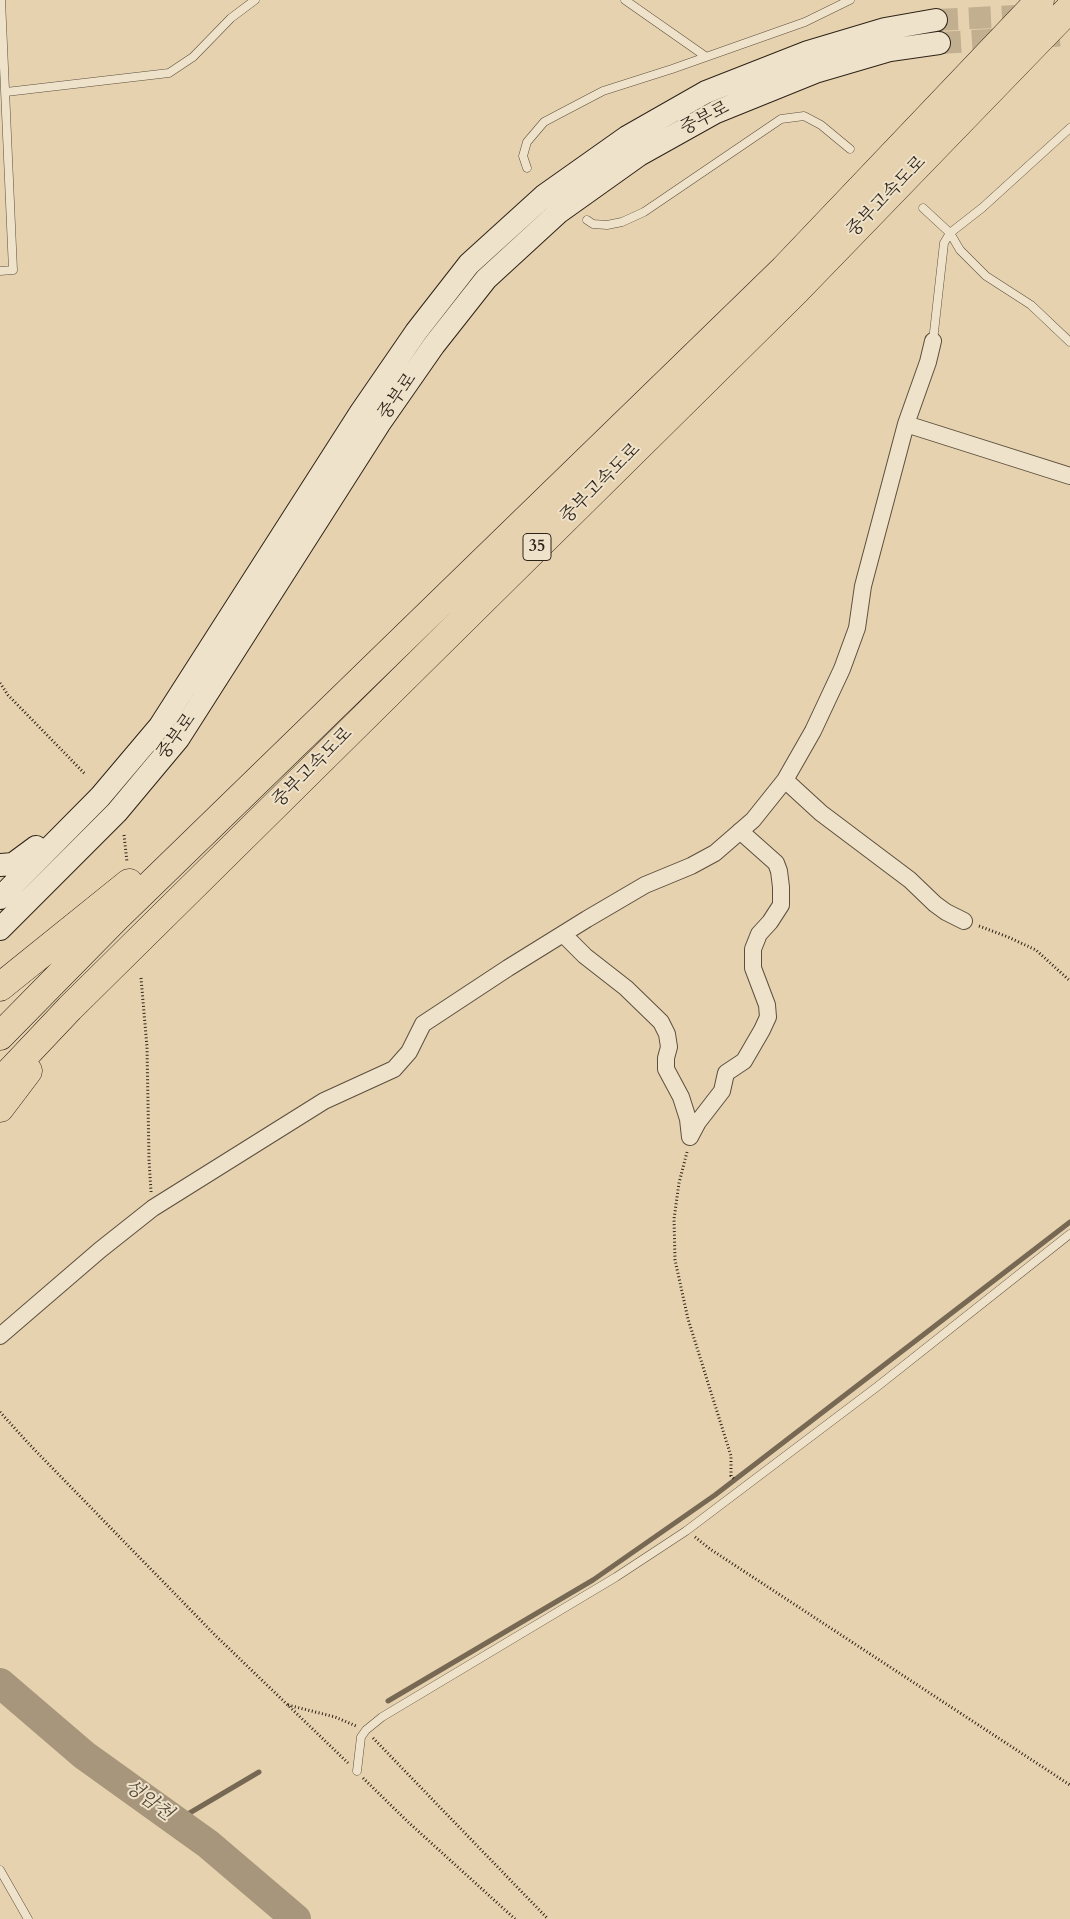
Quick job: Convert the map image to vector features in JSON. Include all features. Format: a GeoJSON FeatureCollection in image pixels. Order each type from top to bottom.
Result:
{"type":"FeatureCollection","features":[{"type":"Feature","properties":{"kind":"highway","name":"중부고속도로"},"geometry":{"type":"LineString","coordinates":[[0,1036],[117,917],[262,775],[784,269],[1040,0]]}},
{"type":"Feature","properties":{"kind":"highway","name":"중부고속도로"},"geometry":{"type":"LineString","coordinates":[[0,1082],[91,987],[789,298],[1070,8]]}},
{"type":"Feature","properties":{"kind":"highway"},"geometry":{"type":"LineString","coordinates":[[0,987],[262,775]]}},
{"type":"Feature","properties":{"kind":"highway"},"geometry":{"type":"LineString","coordinates":[[0,1108],[91,987]]}},
{"type":"Feature","properties":{"kind":"main road","name":"중부로"},"geometry":{"type":"LineString","coordinates":[[0,898],[100,797],[160,726],[361,412],[416,332],[469,264],[545,194],[627,137],[706,92],[808,52],[885,29],[936,20]]}},
{"type":"Feature","properties":{"kind":"main road","name":"중부로"},"geometry":{"type":"LineString","coordinates":[[0,929],[117,812],[178,739],[379,424],[434,345],[486,279],[559,212],[639,156],[716,112],[815,72],[890,50],[939,43]]}},
{"type":"Feature","properties":{"kind":"main road"},"geometry":{"type":"LineString","coordinates":[[0,865],[13,864],[27,855],[51,834],[100,797]]}},
{"type":"Feature","properties":{"kind":"street"},"geometry":{"type":"LineString","coordinates":[[0,1336],[100,1250],[153,1208],[324,1100],[394,1069],[409,1052],[423,1024],[563,934],[645,886],[691,866],[715,853],[753,820],[785,780],[814,731],[842,669],[856,628],[863,586],[906,424],[928,362],[933,341]]}},
{"type":"Feature","properties":{"kind":"street"},"geometry":{"type":"LineString","coordinates":[[906,424],[1070,476]]}},
{"type":"Feature","properties":{"kind":"street"},"geometry":{"type":"LineString","coordinates":[[785,780],[821,813],[910,880],[935,904],[964,921]]}},
{"type":"Feature","properties":{"kind":"street"},"geometry":{"type":"LineString","coordinates":[[690,1137],[698,1122],[722,1091],[726,1073],[744,1061],[768,1017],[767,1005],[752,968],[753,949],[759,934],[770,922],[781,905],[780,879],[776,862],[740,831]]}},
{"type":"Feature","properties":{"kind":"street"},"geometry":{"type":"LineString","coordinates":[[563,934],[585,956],[626,988],[661,1022],[669,1047],[666,1069],[681,1097],[688,1119],[690,1137]]}},
{"type":"Feature","properties":{"kind":"lane"},"geometry":{"type":"LineString","coordinates":[[0,271],[14,270],[1,0]]}},
{"type":"Feature","properties":{"kind":"lane"},"geometry":{"type":"LineString","coordinates":[[6,92],[169,73],[192,56],[231,18],[255,0]]}},
{"type":"Feature","properties":{"kind":"lane"},"geometry":{"type":"LineString","coordinates":[[625,0],[705,56]]}},
{"type":"Feature","properties":{"kind":"lane"},"geometry":{"type":"LineString","coordinates":[[527,168],[523,156],[527,142],[544,122],[603,91],[805,22],[850,0]]}},
{"type":"Feature","properties":{"kind":"lane"},"geometry":{"type":"LineString","coordinates":[[587,220],[593,224],[607,225],[622,222],[644,212],[781,119],[804,116],[821,125],[850,149]]}},
{"type":"Feature","properties":{"kind":"lane"},"geometry":{"type":"LineString","coordinates":[[933,341],[944,243],[950,233],[982,208],[1070,128]]}},
{"type":"Feature","properties":{"kind":"lane"},"geometry":{"type":"LineString","coordinates":[[923,208],[950,233],[960,250],[986,276],[1030,305],[1070,342]]}},
{"type":"Feature","properties":{"kind":"lane"},"geometry":{"type":"LineString","coordinates":[[357,1771],[361,1737],[366,1730],[382,1717],[616,1577],[686,1531],[878,1386],[1070,1234]]}},
{"type":"Feature","properties":{"kind":"lane"},"geometry":{"type":"LineString","coordinates":[[0,1870],[28,1919]]}},
{"type":"Feature","properties":{"kind":"path"},"geometry":{"type":"LineString","coordinates":[[0,683],[8,695],[85,774]]}},
{"type":"Feature","properties":{"kind":"path"},"geometry":{"type":"LineString","coordinates":[[124,835],[128,868]]}},
{"type":"Feature","properties":{"kind":"path"},"geometry":{"type":"LineString","coordinates":[[964,921],[1008,937],[1036,950],[1070,981]]}},
{"type":"Feature","properties":{"kind":"path"},"geometry":{"type":"LineString","coordinates":[[142,978],[147,1047],[148,1160],[153,1208]]}},
{"type":"Feature","properties":{"kind":"path"},"geometry":{"type":"LineString","coordinates":[[690,1137],[679,1182],[674,1219],[675,1260],[688,1319],[731,1456],[731,1476]]}},
{"type":"Feature","properties":{"kind":"path"},"geometry":{"type":"LineString","coordinates":[[0,1412],[216,1636],[407,1821],[515,1919]]}},
{"type":"Feature","properties":{"kind":"path"},"geometry":{"type":"LineString","coordinates":[[686,1531],[710,1549],[1070,1785]]}},
{"type":"Feature","properties":{"kind":"path"},"geometry":{"type":"LineString","coordinates":[[287,1705],[335,1717],[366,1730],[548,1919]]}},
{"type":"Feature","properties":{"kind":"waterway"},"geometry":{"type":"LineString","coordinates":[[388,1701],[593,1580],[715,1495],[1070,1222]]}},
{"type":"Feature","properties":{"kind":"waterway","name":"성암천"},"geometry":{"type":"LineString","coordinates":[[0,1683],[84,1755],[208,1844],[296,1919]]}},
{"type":"Feature","properties":{"kind":"waterway"},"geometry":{"type":"LineString","coordinates":[[176,1821],[259,1772]]}},
{"type":"Feature","properties":{"kind":"tunnel"},"geometry":{"type":"LineString","coordinates":[[936,20],[1037,15]]}},
{"type":"Feature","properties":{"kind":"tunnel"},"geometry":{"type":"LineString","coordinates":[[939,43],[1070,35]]}}]}
